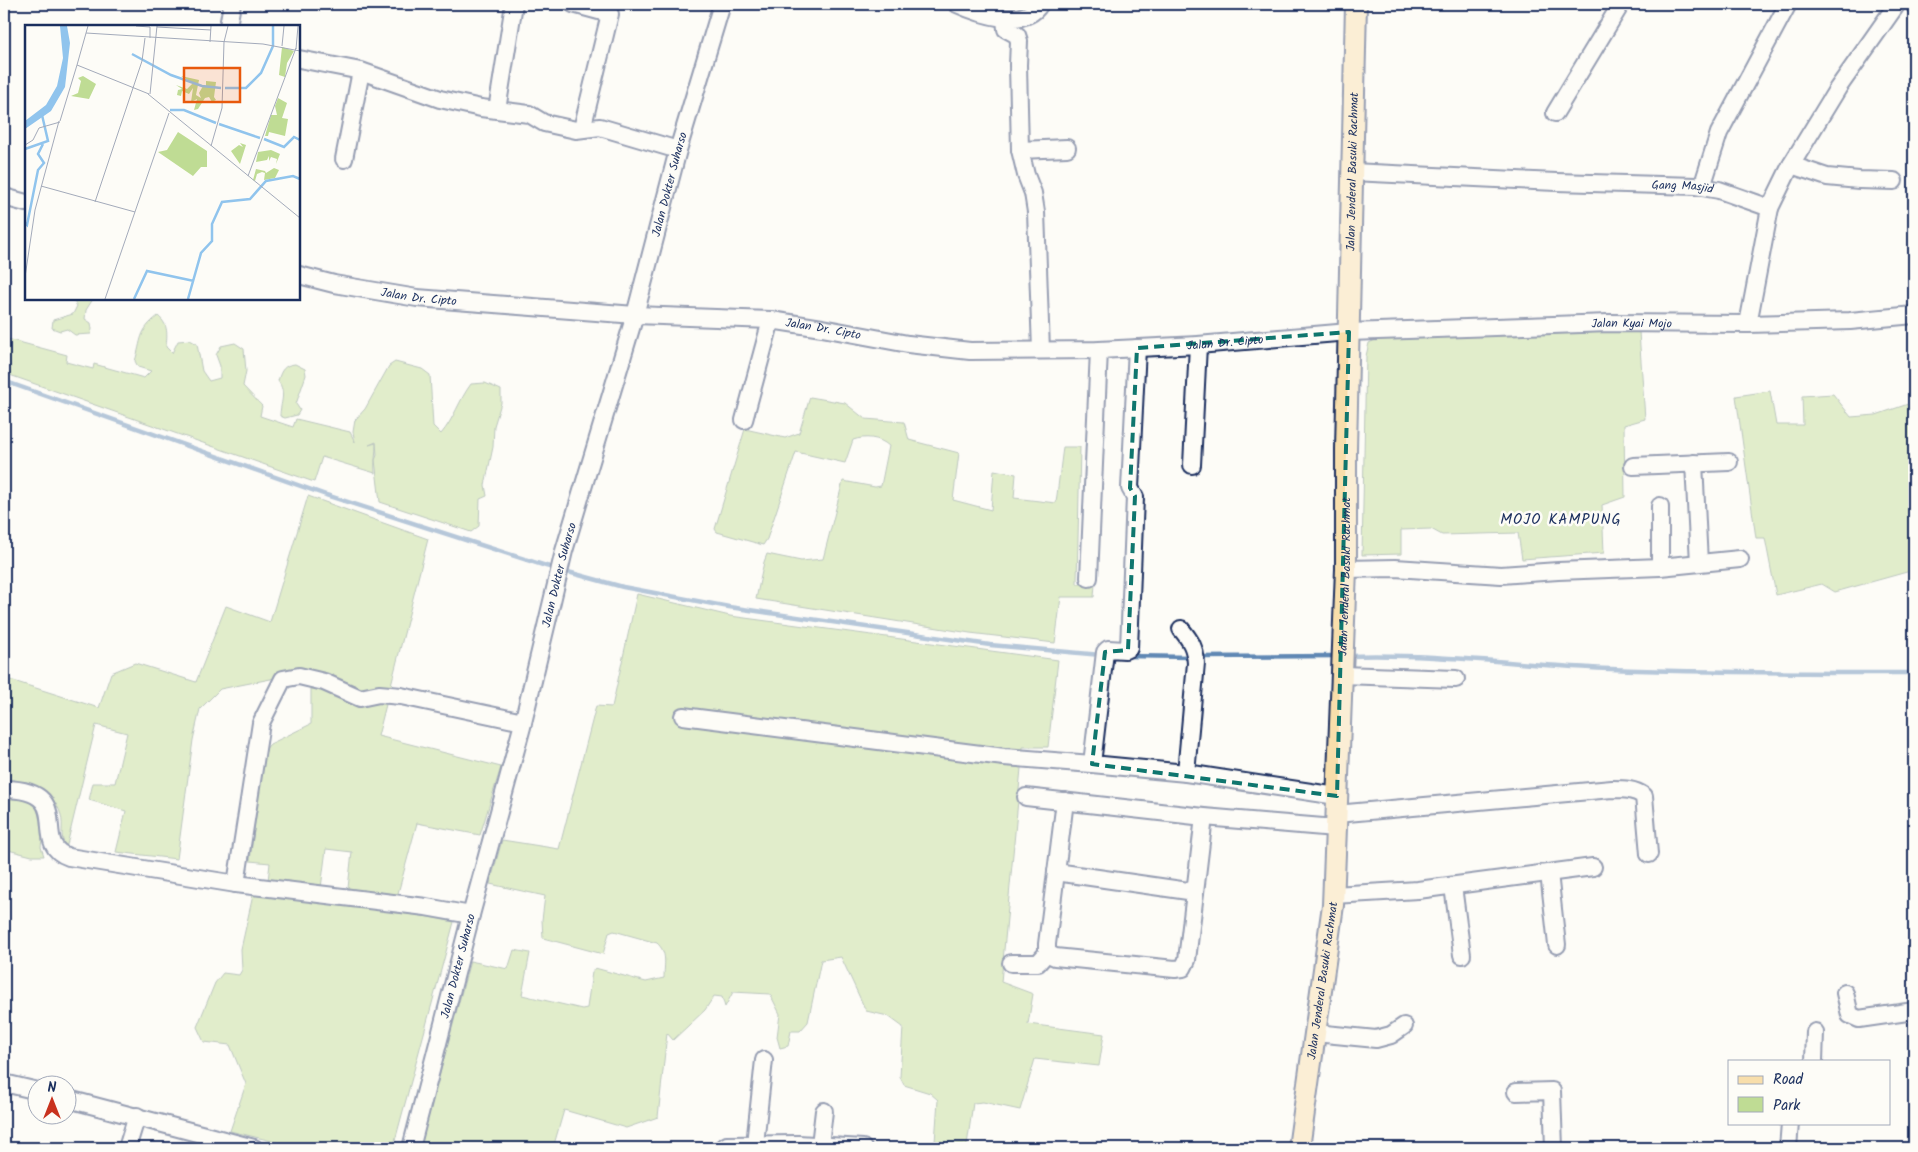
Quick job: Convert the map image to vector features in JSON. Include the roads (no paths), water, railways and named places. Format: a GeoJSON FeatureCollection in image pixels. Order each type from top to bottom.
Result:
{"type":"FeatureCollection","features":[{"type":"Feature","properties":{"kind":"main road","name":"Jalan Jenderal Basuki Rachmat"},"geometry":{"type":"LineString","coordinates":[[1299,1148],[1333,894],[1344,648],[1356,4]]}},
{"type":"Feature","properties":{"kind":"street"},"geometry":{"type":"LineString","coordinates":[[228,25],[232,4]]}},
{"type":"Feature","properties":{"kind":"street"},"geometry":{"type":"LineString","coordinates":[[497,110],[514,4]]}},
{"type":"Feature","properties":{"kind":"street"},"geometry":{"type":"LineString","coordinates":[[573,4],[610,14],[582,129]]}},
{"type":"Feature","properties":{"kind":"street","name":"Jalan Dokter Suharso"},"geometry":{"type":"LineString","coordinates":[[412,1148],[471,915],[523,722],[564,552],[635,315],[678,150],[722,4]]}},
{"type":"Feature","properties":{"kind":"street"},"geometry":{"type":"LineString","coordinates":[[957,4],[975,12],[1005,18],[1022,17],[1038,8],[1040,4]]}},
{"type":"Feature","properties":{"kind":"street"},"geometry":{"type":"LineString","coordinates":[[1555,113],[1621,4]]}},
{"type":"Feature","properties":{"kind":"street"},"geometry":{"type":"LineString","coordinates":[[1702,187],[1719,133],[1788,4]]}},
{"type":"Feature","properties":{"kind":"street"},"geometry":{"type":"LineString","coordinates":[[1748,324],[1770,208],[1791,165],[1838,88],[1897,4]]}},
{"type":"Feature","properties":{"kind":"street"},"geometry":{"type":"LineString","coordinates":[[1005,18],[1006,29],[1017,35],[1019,40],[1020,150],[1026,176],[1033,193],[1036,212],[1041,350]]}},
{"type":"Feature","properties":{"kind":"street"},"geometry":{"type":"LineString","coordinates":[[300,60],[361,71],[440,99],[529,114],[544,123],[576,130],[600,126],[678,150]]}},
{"type":"Feature","properties":{"kind":"street"},"geometry":{"type":"LineString","coordinates":[[344,159],[361,71]]}},
{"type":"Feature","properties":{"kind":"street"},"geometry":{"type":"LineString","coordinates":[[1020,150],[1067,148]]}},
{"type":"Feature","properties":{"kind":"street"},"geometry":{"type":"LineString","coordinates":[[1791,165],[1827,177],[1894,181]]}},
{"type":"Feature","properties":{"kind":"street","name":"Gang Masjid"},"geometry":{"type":"LineString","coordinates":[[1352,172],[1702,187],[1719,190],[1770,208]]}},
{"type":"Feature","properties":{"kind":"street"},"geometry":{"type":"LineString","coordinates":[[4,197],[25,203]]}},
{"type":"Feature","properties":{"kind":"street","name":"Jalan Dr. Cipto"},"geometry":{"type":"LineString","coordinates":[[300,275],[334,284],[417,298],[635,315],[771,320],[926,346],[970,350],[1098,350],[1349,332]]}},
{"type":"Feature","properties":{"kind":"street","name":"Jalan Kyai Mojo"},"geometry":{"type":"LineString","coordinates":[[1349,332],[1609,323],[1748,324],[1850,321],[1914,315]]}},
{"type":"Feature","properties":{"kind":"street"},"geometry":{"type":"LineString","coordinates":[[744,420],[771,320]]}},
{"type":"Feature","properties":{"kind":"street"},"geometry":{"type":"LineString","coordinates":[[1192,465],[1198,344]]}},
{"type":"Feature","properties":{"kind":"street"},"geometry":{"type":"LineString","coordinates":[[1092,764],[1104,658],[1110,648],[1125,650],[1128,648],[1135,497],[1130,488],[1137,348]]}},
{"type":"Feature","properties":{"kind":"street"},"geometry":{"type":"LineString","coordinates":[[1089,578],[1098,350]]}},
{"type":"Feature","properties":{"kind":"street"},"geometry":{"type":"LineString","coordinates":[[1633,466],[1728,462]]}},
{"type":"Feature","properties":{"kind":"street"},"geometry":{"type":"LineString","coordinates":[[1694,463],[1699,563]]}},
{"type":"Feature","properties":{"kind":"street"},"geometry":{"type":"LineString","coordinates":[[1660,506],[1660,567]]}},
{"type":"Feature","properties":{"kind":"street"},"geometry":{"type":"LineString","coordinates":[[1346,569],[1395,568],[1502,575],[1660,567],[1740,560]]}},
{"type":"Feature","properties":{"kind":"street"},"geometry":{"type":"LineString","coordinates":[[1181,629],[1190,640],[1195,656],[1186,773]]}},
{"type":"Feature","properties":{"kind":"street"},"geometry":{"type":"LineString","coordinates":[[1342,674],[1456,679]]}},
{"type":"Feature","properties":{"kind":"street"},"geometry":{"type":"LineString","coordinates":[[236,884],[261,723],[282,679],[299,676],[324,682],[360,698],[379,694],[401,696],[523,722]]}},
{"type":"Feature","properties":{"kind":"street"},"geometry":{"type":"LineString","coordinates":[[683,716],[1004,757],[1186,773],[1336,813]]}},
{"type":"Feature","properties":{"kind":"street"},"geometry":{"type":"LineString","coordinates":[[4,789],[20,789],[35,794],[44,802],[49,814],[53,846],[59,854],[90,861],[236,884],[426,907],[471,915]]}},
{"type":"Feature","properties":{"kind":"street"},"geometry":{"type":"LineString","coordinates":[[1026,797],[1204,817],[1336,813],[1626,789],[1636,790],[1644,796],[1649,854]]}},
{"type":"Feature","properties":{"kind":"street"},"geometry":{"type":"LineString","coordinates":[[1011,963],[1038,964],[1047,953],[1065,801]]}},
{"type":"Feature","properties":{"kind":"street"},"geometry":{"type":"LineString","coordinates":[[1047,953],[1055,957],[1174,969],[1183,968],[1187,960],[1204,817]]}},
{"type":"Feature","properties":{"kind":"street"},"geometry":{"type":"LineString","coordinates":[[1333,894],[1418,890],[1593,867]]}},
{"type":"Feature","properties":{"kind":"street"},"geometry":{"type":"LineString","coordinates":[[1056,872],[1195,892]]}},
{"type":"Feature","properties":{"kind":"street"},"geometry":{"type":"LineString","coordinates":[[1549,873],[1557,945]]}},
{"type":"Feature","properties":{"kind":"street"},"geometry":{"type":"LineString","coordinates":[[1453,886],[1462,955]]}},
{"type":"Feature","properties":{"kind":"street"},"geometry":{"type":"LineString","coordinates":[[1845,993],[1850,1015],[1859,1019],[1914,1010]]}},
{"type":"Feature","properties":{"kind":"street"},"geometry":{"type":"LineString","coordinates":[[1315,1033],[1376,1038],[1391,1035],[1404,1026]]}},
{"type":"Feature","properties":{"kind":"street"},"geometry":{"type":"LineString","coordinates":[[1814,1060],[1815,1032]]}},
{"type":"Feature","properties":{"kind":"street"},"geometry":{"type":"LineString","coordinates":[[755,1144],[764,1060]]}},
{"type":"Feature","properties":{"kind":"street"},"geometry":{"type":"LineString","coordinates":[[4,1083],[28,1089]]}},
{"type":"Feature","properties":{"kind":"street"},"geometry":{"type":"LineString","coordinates":[[1516,1092],[1552,1091],[1554,1148]]}},
{"type":"Feature","properties":{"kind":"street"},"geometry":{"type":"LineString","coordinates":[[78,1101],[249,1148]]}},
{"type":"Feature","properties":{"kind":"street"},"geometry":{"type":"LineString","coordinates":[[815,1146],[824,1111]]}},
{"type":"Feature","properties":{"kind":"street"},"geometry":{"type":"LineString","coordinates":[[127,1148],[137,1116]]}},
{"type":"Feature","properties":{"kind":"street"},"geometry":{"type":"LineString","coordinates":[[1788,1148],[1790,1124]]}},
{"type":"Feature","properties":{"kind":"street"},"geometry":{"type":"LineString","coordinates":[[722,1148],[727,1145],[755,1144],[863,1148]]}},
{"type":"Feature","properties":{"kind":"waterway"},"geometry":{"type":"LineString","coordinates":[[4,381],[326,495],[546,566],[623,587],[729,607],[990,645],[1101,655]]}},
{"type":"Feature","properties":{"kind":"waterway"},"geometry":{"type":"LineString","coordinates":[[1127,656],[1191,657]]}},
{"type":"Feature","properties":{"kind":"waterway"},"geometry":{"type":"LineString","coordinates":[[1199,657],[1336,656]]}},
{"type":"Feature","properties":{"kind":"waterway"},"geometry":{"type":"LineString","coordinates":[[1347,656],[1413,656],[1649,670],[1914,673]]}},
{"type":"Feature","properties":{"kind":"district","name":"MOJO KAMPUNG"},"geometry":{"type":"Point","coordinates":[1561,519]}}]}
